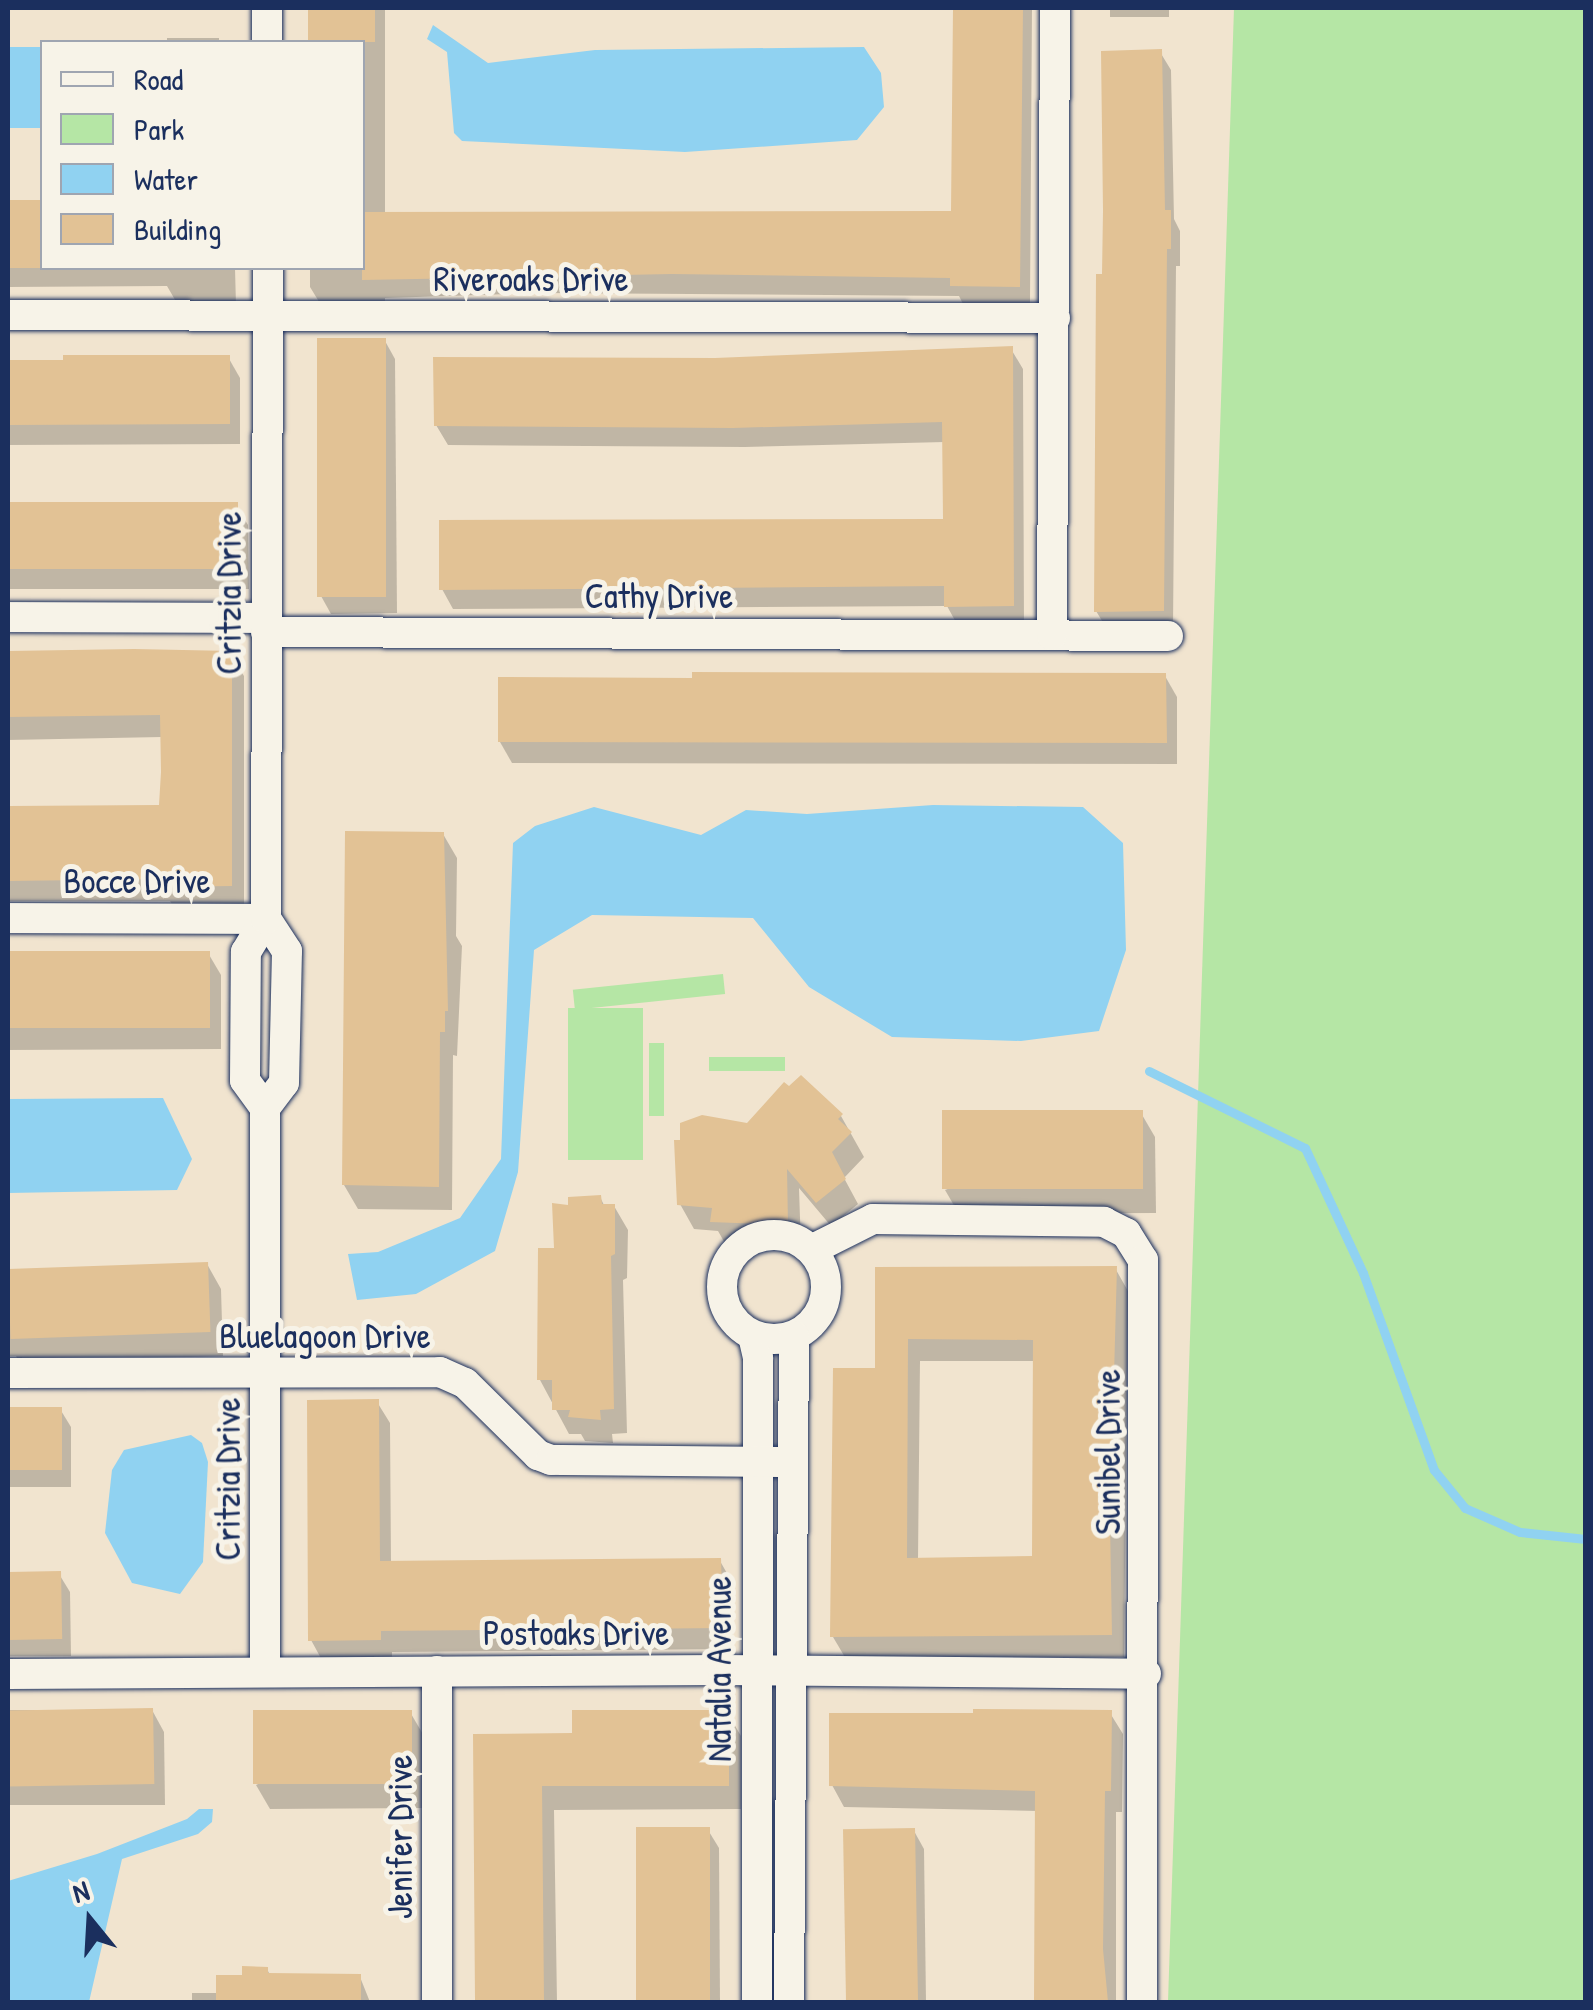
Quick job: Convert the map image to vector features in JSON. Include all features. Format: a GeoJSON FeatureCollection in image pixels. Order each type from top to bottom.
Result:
{"type":"FeatureCollection","features":[{"type":"Feature","properties":{"kind":"street"},"geometry":{"type":"LineString","coordinates":[[267,8],[267,40]]}},
{"type":"Feature","properties":{"kind":"street"},"geometry":{"type":"LineString","coordinates":[[1052,635],[1056,8]]}},
{"type":"Feature","properties":{"kind":"street","name":"Critzia Drive"},"geometry":{"type":"LineString","coordinates":[[266,1670],[265,1108],[245,1080],[246,952],[266,919],[268,270]]}},
{"type":"Feature","properties":{"kind":"street","name":"Riveroaks Drive"},"geometry":{"type":"LineString","coordinates":[[8,316],[1055,318]]}},
{"type":"Feature","properties":{"kind":"street","name":"Cathy Drive"},"geometry":{"type":"LineString","coordinates":[[8,617],[266,625],[1168,636]]}},
{"type":"Feature","properties":{"kind":"street","name":"Bocce Drive"},"geometry":{"type":"LineString","coordinates":[[8,918],[266,919]]}},
{"type":"Feature","properties":{"kind":"street","name":"Critzia Drive"},"geometry":{"type":"LineString","coordinates":[[265,1108],[284,1083],[288,951],[266,919]]}},
{"type":"Feature","properties":{"kind":"street","name":"Sunibel Drive"},"geometry":{"type":"LineString","coordinates":[[811,1250],[873,1219],[1104,1222],[1126,1232],[1143,1260],[1146,1674],[1142,2002]]}},
{"type":"Feature","properties":{"kind":"street"},"geometry":{"type":"LineString","coordinates":[[782,1235],[811,1250],[826,1280],[825,1297],[819,1314],[794,1336],[752,1336],[728,1314],[721,1281],[726,1265],[749,1241],[782,1235]]}},
{"type":"Feature","properties":{"kind":"street","name":"Natalia Avenue"},"geometry":{"type":"LineString","coordinates":[[752,1336],[758,1358],[757,2002]]}},
{"type":"Feature","properties":{"kind":"street","name":"Natalia Avenue"},"geometry":{"type":"LineString","coordinates":[[789,2002],[790,1462],[794,1336]]}},
{"type":"Feature","properties":{"kind":"street","name":"Bluelagoon Drive"},"geometry":{"type":"LineString","coordinates":[[8,1373],[453,1376],[538,1454],[551,1460],[790,1462]]}},
{"type":"Feature","properties":{"kind":"street","name":"Postoaks Drive"},"geometry":{"type":"LineString","coordinates":[[8,1674],[266,1670],[1146,1674]]}},
{"type":"Feature","properties":{"kind":"street","name":"Jenifer Drive"},"geometry":{"type":"LineString","coordinates":[[437,1672],[437,2002]]}},
{"type":"Feature","properties":{"kind":"green space"},"geometry":{"type":"Polygon","coordinates":[[[1234,8],[1585,8],[1585,2002],[1168,2002],[1234,8]]]}},
{"type":"Feature","properties":{"kind":"green space"},"geometry":{"type":"Polygon","coordinates":[[[723,974],[725,994],[575,1010],[573,990],[723,974]]]}},
{"type":"Feature","properties":{"kind":"green space"},"geometry":{"type":"Polygon","coordinates":[[[568,1008],[643,1008],[643,1160],[568,1160],[568,1008]]]}},
{"type":"Feature","properties":{"kind":"green space"},"geometry":{"type":"Polygon","coordinates":[[[649,1043],[664,1043],[664,1116],[649,1116],[649,1043]]]}},
{"type":"Feature","properties":{"kind":"green space"},"geometry":{"type":"Polygon","coordinates":[[[709,1057],[785,1057],[785,1071],[709,1071],[709,1057]]]}},
{"type":"Feature","properties":{"kind":"water"},"geometry":{"type":"Polygon","coordinates":[[[433,25],[488,63],[595,50],[864,47],[881,73],[884,107],[857,140],[685,152],[462,141],[454,133],[447,52],[427,39],[433,25]]]}},
{"type":"Feature","properties":{"kind":"water"},"geometry":{"type":"Polygon","coordinates":[[[8,47],[40,47],[40,128],[8,128],[8,47]]]}},
{"type":"Feature","properties":{"kind":"water"},"geometry":{"type":"Polygon","coordinates":[[[933,805],[1083,807],[1123,843],[1126,950],[1099,1031],[1021,1041],[892,1037],[809,987],[753,918],[592,915],[534,950],[518,1172],[495,1251],[416,1294],[357,1300],[348,1254],[378,1252],[460,1218],[501,1159],[513,843],[535,826],[594,807],[701,835],[746,810],[807,814],[933,805]]]}},
{"type":"Feature","properties":{"kind":"water"},"geometry":{"type":"Polygon","coordinates":[[[163,1098],[192,1159],[177,1190],[8,1193],[8,1099],[163,1098]]]}},
{"type":"Feature","properties":{"kind":"water"},"geometry":{"type":"Polygon","coordinates":[[[191,1435],[202,1443],[208,1462],[203,1562],[180,1594],[132,1583],[105,1533],[112,1470],[124,1450],[191,1435]]]}},
{"type":"Feature","properties":{"kind":"water"},"geometry":{"type":"Polygon","coordinates":[[[199,1809],[213,1809],[212,1822],[198,1834],[122,1859],[89,2002],[8,2002],[8,1881],[97,1854],[187,1819],[199,1809]]]}},
{"type":"Feature","properties":{"kind":"building"},"geometry":{"type":"Polygon","coordinates":[[[308,8],[375,8],[375,42],[308,40],[308,8]]]}},
{"type":"Feature","properties":{"kind":"building"},"geometry":{"type":"Polygon","coordinates":[[[953,8],[1023,8],[1020,287],[950,286],[950,278],[672,274],[362,280],[365,212],[951,211],[953,8]]]}},
{"type":"Feature","properties":{"kind":"building"},"geometry":{"type":"Polygon","coordinates":[[[1162,49],[1165,210],[1171,210],[1171,249],[1167,249],[1164,611],[1094,612],[1096,274],[1102,274],[1103,211],[1101,51],[1162,49]]]}},
{"type":"Feature","properties":{"kind":"building"},"geometry":{"type":"Polygon","coordinates":[[[8,200],[40,200],[40,268],[8,268],[8,200]]]}},
{"type":"Feature","properties":{"kind":"building"},"geometry":{"type":"Polygon","coordinates":[[[317,338],[386,338],[386,597],[317,597],[317,338]]]}},
{"type":"Feature","properties":{"kind":"building"},"geometry":{"type":"Polygon","coordinates":[[[1013,346],[1014,606],[944,607],[944,586],[439,590],[439,520],[943,519],[942,422],[733,428],[434,426],[433,357],[715,358],[1013,346]]]}},
{"type":"Feature","properties":{"kind":"building"},"geometry":{"type":"Polygon","coordinates":[[[63,355],[230,355],[230,424],[8,425],[8,360],[63,360],[63,355]]]}},
{"type":"Feature","properties":{"kind":"building"},"geometry":{"type":"Polygon","coordinates":[[[8,502],[238,502],[238,569],[8,569],[8,502]]]}},
{"type":"Feature","properties":{"kind":"building"},"geometry":{"type":"Polygon","coordinates":[[[8,651],[232,651],[232,886],[159,887],[159,879],[8,881],[8,806],[159,805],[161,772],[160,715],[8,717],[8,651]]]}},
{"type":"Feature","properties":{"kind":"building"},"geometry":{"type":"Polygon","coordinates":[[[692,672],[1166,673],[1167,743],[498,742],[498,677],[692,678],[692,672]]]}},
{"type":"Feature","properties":{"kind":"building"},"geometry":{"type":"Polygon","coordinates":[[[345,831],[444,832],[448,1011],[445,1032],[440,1032],[439,1187],[342,1185],[345,831]]]}},
{"type":"Feature","properties":{"kind":"building"},"geometry":{"type":"Polygon","coordinates":[[[8,951],[210,951],[210,1028],[8,1028],[8,951]]]}},
{"type":"Feature","properties":{"kind":"building"},"geometry":{"type":"Polygon","coordinates":[[[801,1075],[843,1114],[838,1119],[852,1132],[832,1152],[846,1179],[816,1203],[787,1169],[788,1225],[710,1222],[712,1208],[677,1205],[674,1140],[680,1140],[680,1123],[702,1115],[747,1123],[784,1082],[789,1086],[801,1075]]]}},
{"type":"Feature","properties":{"kind":"building"},"geometry":{"type":"Polygon","coordinates":[[[942,1110],[1143,1110],[1143,1189],[942,1189],[942,1110]]]}},
{"type":"Feature","properties":{"kind":"building"},"geometry":{"type":"Polygon","coordinates":[[[601,1195],[602,1204],[615,1204],[615,1254],[611,1256],[614,1409],[600,1410],[601,1420],[568,1417],[570,1410],[552,1410],[552,1380],[537,1380],[538,1248],[554,1248],[552,1203],[568,1205],[568,1197],[601,1195]]]}},
{"type":"Feature","properties":{"kind":"building"},"geometry":{"type":"Polygon","coordinates":[[[208,1262],[210,1332],[11,1339],[8,1269],[208,1262]]]}},
{"type":"Feature","properties":{"kind":"building"},"geometry":{"type":"Polygon","coordinates":[[[1117,1266],[1110,1522],[1112,1635],[830,1637],[833,1368],[875,1368],[875,1267],[1117,1266]],[[908,1339],[907,1558],[1032,1556],[1033,1340],[908,1339]]]}},
{"type":"Feature","properties":{"kind":"building"},"geometry":{"type":"Polygon","coordinates":[[[379,1399],[380,1561],[721,1558],[723,1628],[381,1631],[381,1640],[308,1641],[307,1400],[379,1399]]]}},
{"type":"Feature","properties":{"kind":"building"},"geometry":{"type":"Polygon","coordinates":[[[8,1407],[62,1407],[62,1470],[8,1470],[8,1407]]]}},
{"type":"Feature","properties":{"kind":"building"},"geometry":{"type":"Polygon","coordinates":[[[61,1571],[62,1639],[9,1640],[8,1572],[61,1571]]]}},
{"type":"Feature","properties":{"kind":"building"},"geometry":{"type":"Polygon","coordinates":[[[153,1708],[154,1784],[9,1787],[8,1711],[153,1708]]]}},
{"type":"Feature","properties":{"kind":"building"},"geometry":{"type":"Polygon","coordinates":[[[973,1709],[1112,1710],[1111,1791],[1105,1791],[1103,1949],[1108,2002],[1034,2002],[1035,1791],[829,1786],[829,1713],[973,1713],[973,1709]]]}},
{"type":"Feature","properties":{"kind":"building"},"geometry":{"type":"Polygon","coordinates":[[[253,1710],[412,1710],[412,1784],[253,1784],[253,1710]]]}},
{"type":"Feature","properties":{"kind":"building"},"geometry":{"type":"Polygon","coordinates":[[[572,1710],[729,1710],[729,1786],[542,1786],[544,2002],[475,2002],[473,1734],[572,1733],[572,1710]]]}},
{"type":"Feature","properties":{"kind":"building"},"geometry":{"type":"Polygon","coordinates":[[[636,1827],[710,1827],[710,2002],[636,2002],[636,1827]]]}},
{"type":"Feature","properties":{"kind":"building"},"geometry":{"type":"Polygon","coordinates":[[[915,1828],[918,2002],[846,2002],[843,1829],[915,1828]]]}},
{"type":"Feature","properties":{"kind":"building"},"geometry":{"type":"Polygon","coordinates":[[[242,1966],[268,1967],[268,1973],[361,1974],[361,2002],[216,2002],[216,1975],[242,1975],[242,1966]]]}},
{"type":"Feature","properties":{"kind":"waterway"},"geometry":{"type":"LineString","coordinates":[[1149,1071],[1305,1148],[1363,1273],[1434,1470],[1465,1508],[1520,1532],[1586,1539]]}}]}
